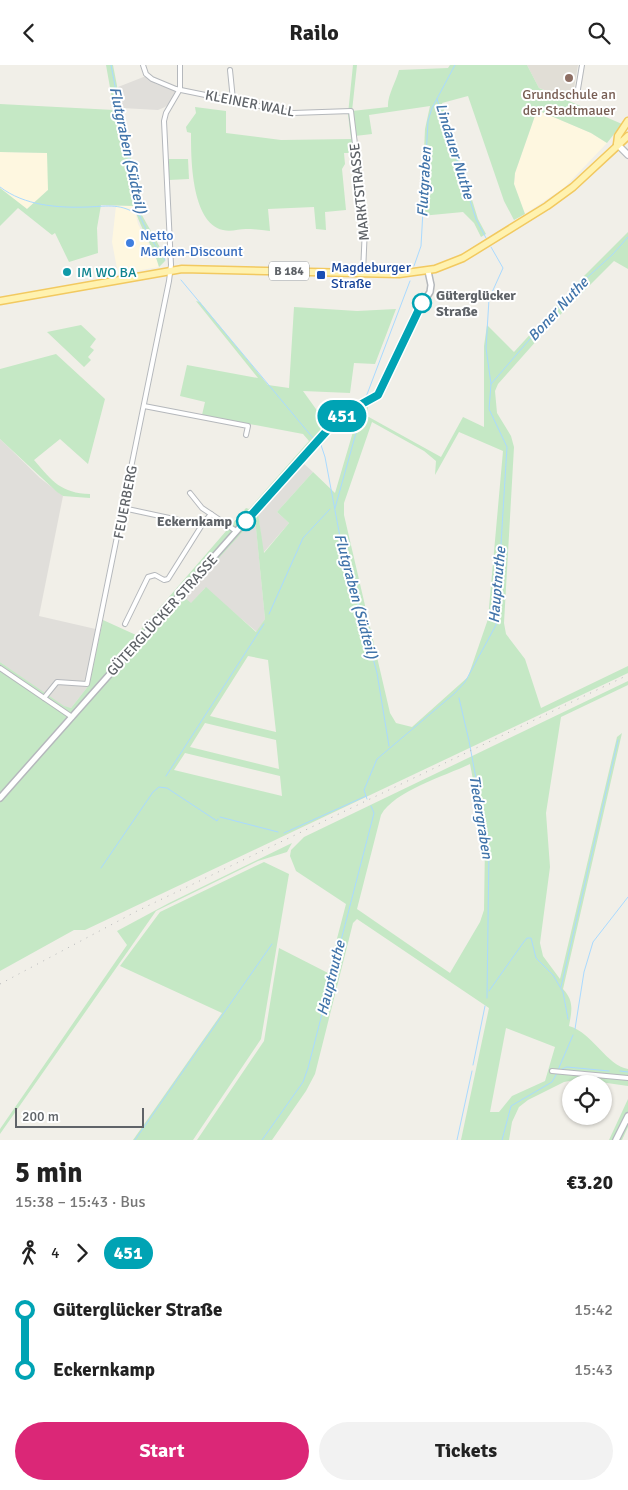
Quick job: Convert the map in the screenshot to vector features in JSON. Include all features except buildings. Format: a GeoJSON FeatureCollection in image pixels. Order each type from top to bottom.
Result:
{"type":"FeatureCollection","features":[{"type":"Feature","properties":{"kind":"main road","name":"B 184"},"geometry":{"type":"LineString","coordinates":[[617,144],[618,136],[628,121]]}},
{"type":"Feature","properties":{"kind":"main road","name":"B 184"},"geometry":{"type":"LineString","coordinates":[[0,301],[170,270],[363,273],[412,273],[428,271],[463,258],[561,197],[628,135]]}},
{"type":"Feature","properties":{"kind":"main road"},"geometry":{"type":"LineString","coordinates":[[617,144],[628,155]]}},
{"type":"Feature","properties":{"kind":"main road"},"geometry":{"type":"LineString","coordinates":[[616,1140],[628,1116]]}},
{"type":"Feature","properties":{"kind":"street","name":"KLEINER WALL"},"geometry":{"type":"LineString","coordinates":[[143,65],[146,74],[152,79],[180,89],[293,113],[351,111]]}},
{"type":"Feature","properties":{"kind":"street"},"geometry":{"type":"LineString","coordinates":[[180,65],[180,89]]}},
{"type":"Feature","properties":{"kind":"street"},"geometry":{"type":"LineString","coordinates":[[577,95],[582,65]]}},
{"type":"Feature","properties":{"kind":"street"},"geometry":{"type":"LineString","coordinates":[[230,70],[233,100]]}},
{"type":"Feature","properties":{"kind":"street","name":"FEUERBERG"},"geometry":{"type":"LineString","coordinates":[[44,698],[57,683],[87,684],[170,270],[164,121],[166,113],[180,89]]}},
{"type":"Feature","properties":{"kind":"street","name":"MARKTSTRASSE"},"geometry":{"type":"LineString","coordinates":[[351,111],[365,227],[363,273]]}},
{"type":"Feature","properties":{"kind":"street","name":"GÜTERGLÜCKER STRASSE"},"geometry":{"type":"LineString","coordinates":[[0,798],[327,429],[380,392],[415,315],[430,292],[431,285],[428,271]]}},
{"type":"Feature","properties":{"kind":"street"},"geometry":{"type":"LineString","coordinates":[[144,406],[248,425],[246,435]]}},
{"type":"Feature","properties":{"kind":"street"},"geometry":{"type":"LineString","coordinates":[[190,493],[202,508],[236,531]]}},
{"type":"Feature","properties":{"kind":"street"},"geometry":{"type":"LineString","coordinates":[[123,508],[202,525]]}},
{"type":"Feature","properties":{"kind":"street"},"geometry":{"type":"LineString","coordinates":[[125,624],[148,577],[155,575],[168,579],[211,514]]}},
{"type":"Feature","properties":{"kind":"street"},"geometry":{"type":"LineString","coordinates":[[0,669],[72,717]]}},
{"type":"Feature","properties":{"kind":"street"},"geometry":{"type":"LineString","coordinates":[[552,1071],[628,1078]]}},
{"type":"Feature","properties":{"kind":"shaded area"},"geometry":{"type":"Polygon","coordinates":[[[527,65],[578,65],[572,100],[539,88],[527,65]]]}},
{"type":"Feature","properties":{"kind":"shaded area"},"geometry":{"type":"Polygon","coordinates":[[[146,76],[156,84],[177,91],[174,99],[158,110],[122,108],[118,87],[146,76]]]}},
{"type":"Feature","properties":{"kind":"shaded area"},"geometry":{"type":"Polygon","coordinates":[[[537,110],[591,133],[607,143],[564,188],[525,214],[514,184],[515,173],[537,110]]]}},
{"type":"Feature","properties":{"kind":"shaded area"},"geometry":{"type":"Polygon","coordinates":[[[0,152],[48,153],[48,190],[27,209],[0,188],[0,152]]]}},
{"type":"Feature","properties":{"kind":"shaded area"},"geometry":{"type":"Polygon","coordinates":[[[116,206],[134,206],[138,224],[155,255],[159,267],[118,274],[112,242],[116,206]]]}},
{"type":"Feature","properties":{"kind":"shaded area"},"geometry":{"type":"Polygon","coordinates":[[[0,439],[40,478],[63,496],[39,616],[100,630],[89,685],[71,708],[64,707],[0,662],[0,439]]]}},
{"type":"Feature","properties":{"kind":"shaded area"},"geometry":{"type":"Polygon","coordinates":[[[303,463],[313,472],[277,512],[289,523],[263,553],[258,513],[303,463]]]}},
{"type":"Feature","properties":{"kind":"shaded area"},"geometry":{"type":"Polygon","coordinates":[[[255,517],[265,619],[257,632],[205,588],[191,604],[184,597],[255,517]]]}},
{"type":"Feature","properties":{"kind":"green space"},"geometry":{"type":"Polygon","coordinates":[[[106,65],[113,65],[142,215],[164,257],[165,261],[159,267],[134,206],[101,205],[97,228],[98,253],[69,262],[55,233],[52,235],[18,208],[0,226],[0,188],[27,209],[48,190],[47,153],[0,152],[0,104],[114,110],[106,65]]]}},
{"type":"Feature","properties":{"kind":"green space"},"geometry":{"type":"Polygon","coordinates":[[[353,65],[357,65],[352,111],[388,107],[390,94],[399,70],[448,68],[450,65],[527,65],[539,88],[622,124],[607,143],[591,133],[537,110],[515,173],[514,184],[525,214],[514,220],[504,201],[468,96],[442,103],[478,219],[486,234],[481,237],[474,223],[463,212],[421,216],[425,129],[430,106],[369,115],[372,134],[355,136],[360,182],[356,183],[353,153],[344,153],[345,164],[342,169],[346,210],[325,212],[326,230],[316,229],[314,207],[268,209],[270,231],[246,229],[226,231],[212,225],[199,203],[195,188],[191,133],[187,132],[186,127],[196,113],[195,107],[226,111],[226,133],[281,140],[351,139],[348,114],[353,65]]]}},
{"type":"Feature","properties":{"kind":"green space"},"geometry":{"type":"Polygon","coordinates":[[[169,159],[188,159],[189,179],[169,180],[169,159]]]}},
{"type":"Feature","properties":{"kind":"green space"},"geometry":{"type":"Polygon","coordinates":[[[628,232],[628,269],[614,261],[554,321],[498,384],[495,391],[497,413],[511,436],[514,447],[504,623],[506,634],[525,659],[541,708],[628,666],[628,673],[85,930],[74,930],[0,971],[0,662],[64,706],[71,708],[89,685],[103,620],[136,635],[246,508],[249,509],[309,441],[303,434],[202,415],[205,402],[180,396],[187,365],[258,378],[196,301],[200,302],[268,385],[289,388],[294,307],[357,311],[396,309],[375,364],[354,363],[350,393],[303,391],[326,423],[360,400],[360,408],[368,405],[367,416],[441,457],[463,417],[484,427],[484,346],[487,325],[514,352],[578,282],[628,232]],[[360,408],[334,428],[258,513],[264,553],[289,523],[277,512],[313,472],[335,493],[360,408]],[[372,422],[344,503],[344,515],[390,713],[396,723],[412,727],[468,677],[488,619],[503,451],[459,432],[435,475],[436,461],[424,451],[372,422]],[[255,518],[184,597],[191,603],[206,587],[256,632],[265,619],[255,518]],[[248,656],[210,716],[276,732],[268,660],[248,656]],[[205,723],[190,747],[279,769],[276,740],[205,723]],[[185,753],[174,770],[282,796],[280,776],[185,753]]]}},
{"type":"Feature","properties":{"kind":"green space"},"geometry":{"type":"Polygon","coordinates":[[[81,325],[96,339],[90,347],[94,350],[88,357],[91,360],[84,367],[47,332],[81,325]]]}},
{"type":"Feature","properties":{"kind":"green space"},"geometry":{"type":"Polygon","coordinates":[[[56,354],[105,399],[88,464],[60,439],[34,460],[58,485],[72,491],[90,494],[90,498],[63,496],[0,439],[0,369],[56,354]]]}},
{"type":"Feature","properties":{"kind":"green space"},"geometry":{"type":"Polygon","coordinates":[[[628,681],[628,685],[561,717],[546,813],[550,867],[540,943],[543,956],[560,979],[617,737],[622,733],[563,989],[571,1002],[569,1026],[585,1035],[613,1062],[620,1067],[628,1069],[628,1086],[612,1084],[612,1075],[562,1075],[562,1083],[528,1100],[519,1107],[512,1122],[509,1140],[461,1140],[489,1008],[357,919],[353,923],[315,1074],[306,1091],[272,1140],[197,1140],[264,1041],[279,948],[328,973],[346,904],[296,871],[290,856],[291,850],[304,837],[628,681]],[[470,764],[408,791],[388,806],[381,815],[357,909],[450,973],[480,922],[484,910],[485,842],[470,764]],[[506,1028],[490,1112],[499,1112],[512,1096],[545,1081],[555,1047],[506,1028]]]}},
{"type":"Feature","properties":{"kind":"green space"},"geometry":{"type":"Polygon","coordinates":[[[292,843],[287,852],[258,861],[156,911],[0,1134],[0,1129],[127,945],[117,931],[169,903],[292,843]]]}},
{"type":"Feature","properties":{"kind":"green space"},"geometry":{"type":"Polygon","coordinates":[[[264,862],[289,874],[261,1039],[193,1140],[133,1140],[222,1013],[120,966],[160,912],[264,862]]]}},
{"type":"Feature","properties":{"kind":"green space"},"geometry":{"type":"Polygon","coordinates":[[[628,1099],[628,1127],[622,1140],[609,1140],[628,1099]]]}},
{"type":"Feature","properties":{"kind":"waterway","name":"Flutgraben (Südteil)"},"geometry":{"type":"LineString","coordinates":[[111,65],[140,216],[148,234],[165,260]]}},
{"type":"Feature","properties":{"kind":"waterway","name":"Flutgraben"},"geometry":{"type":"LineString","coordinates":[[414,266],[421,246],[428,121],[432,108],[455,65]]}},
{"type":"Feature","properties":{"kind":"waterway","name":"Lindauer Nuthe"},"geometry":{"type":"LineString","coordinates":[[437,99],[476,219],[486,238]]}},
{"type":"Feature","properties":{"kind":"waterway"},"geometry":{"type":"LineString","coordinates":[[0,187],[20,198],[42,205],[65,207],[115,206],[127,209],[140,216]]}},
{"type":"Feature","properties":{"kind":"waterway","name":"Boner Nuthe"},"geometry":{"type":"LineString","coordinates":[[491,384],[580,284],[613,254],[628,237]]}},
{"type":"Feature","properties":{"kind":"waterway","name":"Hauptnuthe"},"geometry":{"type":"LineString","coordinates":[[367,799],[364,790],[377,759],[455,693],[465,682],[496,625],[507,447],[489,409],[491,384],[486,348],[489,299],[503,268],[491,247]]}},
{"type":"Feature","properties":{"kind":"waterway","name":"Flutgraben (Südteil)"},"geometry":{"type":"LineString","coordinates":[[181,280],[313,438]]}},
{"type":"Feature","properties":{"kind":"waterway","name":"Lindauer Nuthe"},"geometry":{"type":"LineString","coordinates":[[366,397],[410,281]]}},
{"type":"Feature","properties":{"kind":"waterway"},"geometry":{"type":"LineString","coordinates":[[335,508],[363,408]]}},
{"type":"Feature","properties":{"kind":"waterway","name":"Flutgraben (Südteil)"},"geometry":{"type":"LineString","coordinates":[[321,445],[340,537],[377,673],[389,746]]}},
{"type":"Feature","properties":{"kind":"waterway"},"geometry":{"type":"LineString","coordinates":[[269,614],[303,538],[330,509]]}},
{"type":"Feature","properties":{"kind":"waterway"},"geometry":{"type":"LineString","coordinates":[[166,776],[264,624]]}},
{"type":"Feature","properties":{"kind":"waterway","name":"Tiedergraben"},"geometry":{"type":"LineString","coordinates":[[459,698],[489,848],[487,998]]}},
{"type":"Feature","properties":{"kind":"waterway"},"geometry":{"type":"LineString","coordinates":[[561,987],[618,740]]}},
{"type":"Feature","properties":{"kind":"waterway"},"geometry":{"type":"LineString","coordinates":[[101,868],[153,792],[159,787],[167,788],[217,821],[218,819]]}},
{"type":"Feature","properties":{"kind":"waterway"},"geometry":{"type":"LineString","coordinates":[[284,833],[366,796]]}},
{"type":"Feature","properties":{"kind":"waterway","name":"Hauptnuthe"},"geometry":{"type":"LineString","coordinates":[[262,1140],[303,1082],[308,1068],[374,813],[371,806]]}},
{"type":"Feature","properties":{"kind":"waterway"},"geometry":{"type":"LineString","coordinates":[[220,817],[278,832]]}},
{"type":"Feature","properties":{"kind":"waterway"},"geometry":{"type":"LineString","coordinates":[[575,1029],[584,972],[593,942],[628,897]]}},
{"type":"Feature","properties":{"kind":"waterway"},"geometry":{"type":"LineString","coordinates":[[489,991],[523,943],[527,938],[531,938],[536,958],[553,975],[563,992],[568,1019]]}},
{"type":"Feature","properties":{"kind":"waterway"},"geometry":{"type":"LineString","coordinates":[[135,1140],[272,944]]}},
{"type":"Feature","properties":{"kind":"waterway","name":"Tiedergraben"},"geometry":{"type":"LineString","coordinates":[[473,1065],[485,1006]]}},
{"type":"Feature","properties":{"kind":"waterway"},"geometry":{"type":"LineString","coordinates":[[558,1070],[573,1035]]}},
{"type":"Feature","properties":{"kind":"waterway"},"geometry":{"type":"LineString","coordinates":[[562,1069],[567,1067],[609,1071]]}},
{"type":"Feature","properties":{"kind":"waterway","name":"Tiedergraben"},"geometry":{"type":"LineString","coordinates":[[457,1140],[472,1071]]}},
{"type":"Feature","properties":{"kind":"waterway"},"geometry":{"type":"LineString","coordinates":[[620,1071],[628,1072]]}},
{"type":"Feature","properties":{"kind":"waterway"},"geometry":{"type":"LineString","coordinates":[[502,1140],[511,1106],[552,1082],[557,1073]]}},
{"type":"Feature","properties":{"kind":"railway"},"geometry":{"type":"LineString","coordinates":[[0,984],[137,911],[628,675]]}},
{"type":"Feature","properties":{"kind":"bus line","name":"451"},"geometry":{"type":"LineString","coordinates":[[246,521],[338,419],[378,395],[422,303]]}},
{"type":"Feature","properties":{"kind":"place","name":"Grundschule an der Stadtmauer"},"geometry":{"type":"Point","coordinates":[569,78]}},
{"type":"Feature","properties":{"kind":"place","name":"Netto Marken-Discount"},"geometry":{"type":"Point","coordinates":[130,243]}},
{"type":"Feature","properties":{"kind":"place","name":"IM WO BA"},"geometry":{"type":"Point","coordinates":[67,272]}},
{"type":"Feature","properties":{"kind":"place","name":"Magdeburger Straße"},"geometry":{"type":"Point","coordinates":[321,275]}},
{"type":"Feature","properties":{"kind":"place","name":"Güterglücker Straße"},"geometry":{"type":"Point","coordinates":[422,303]}},
{"type":"Feature","properties":{"kind":"place","name":"Eckernkamp"},"geometry":{"type":"Point","coordinates":[246,521]}}]}
